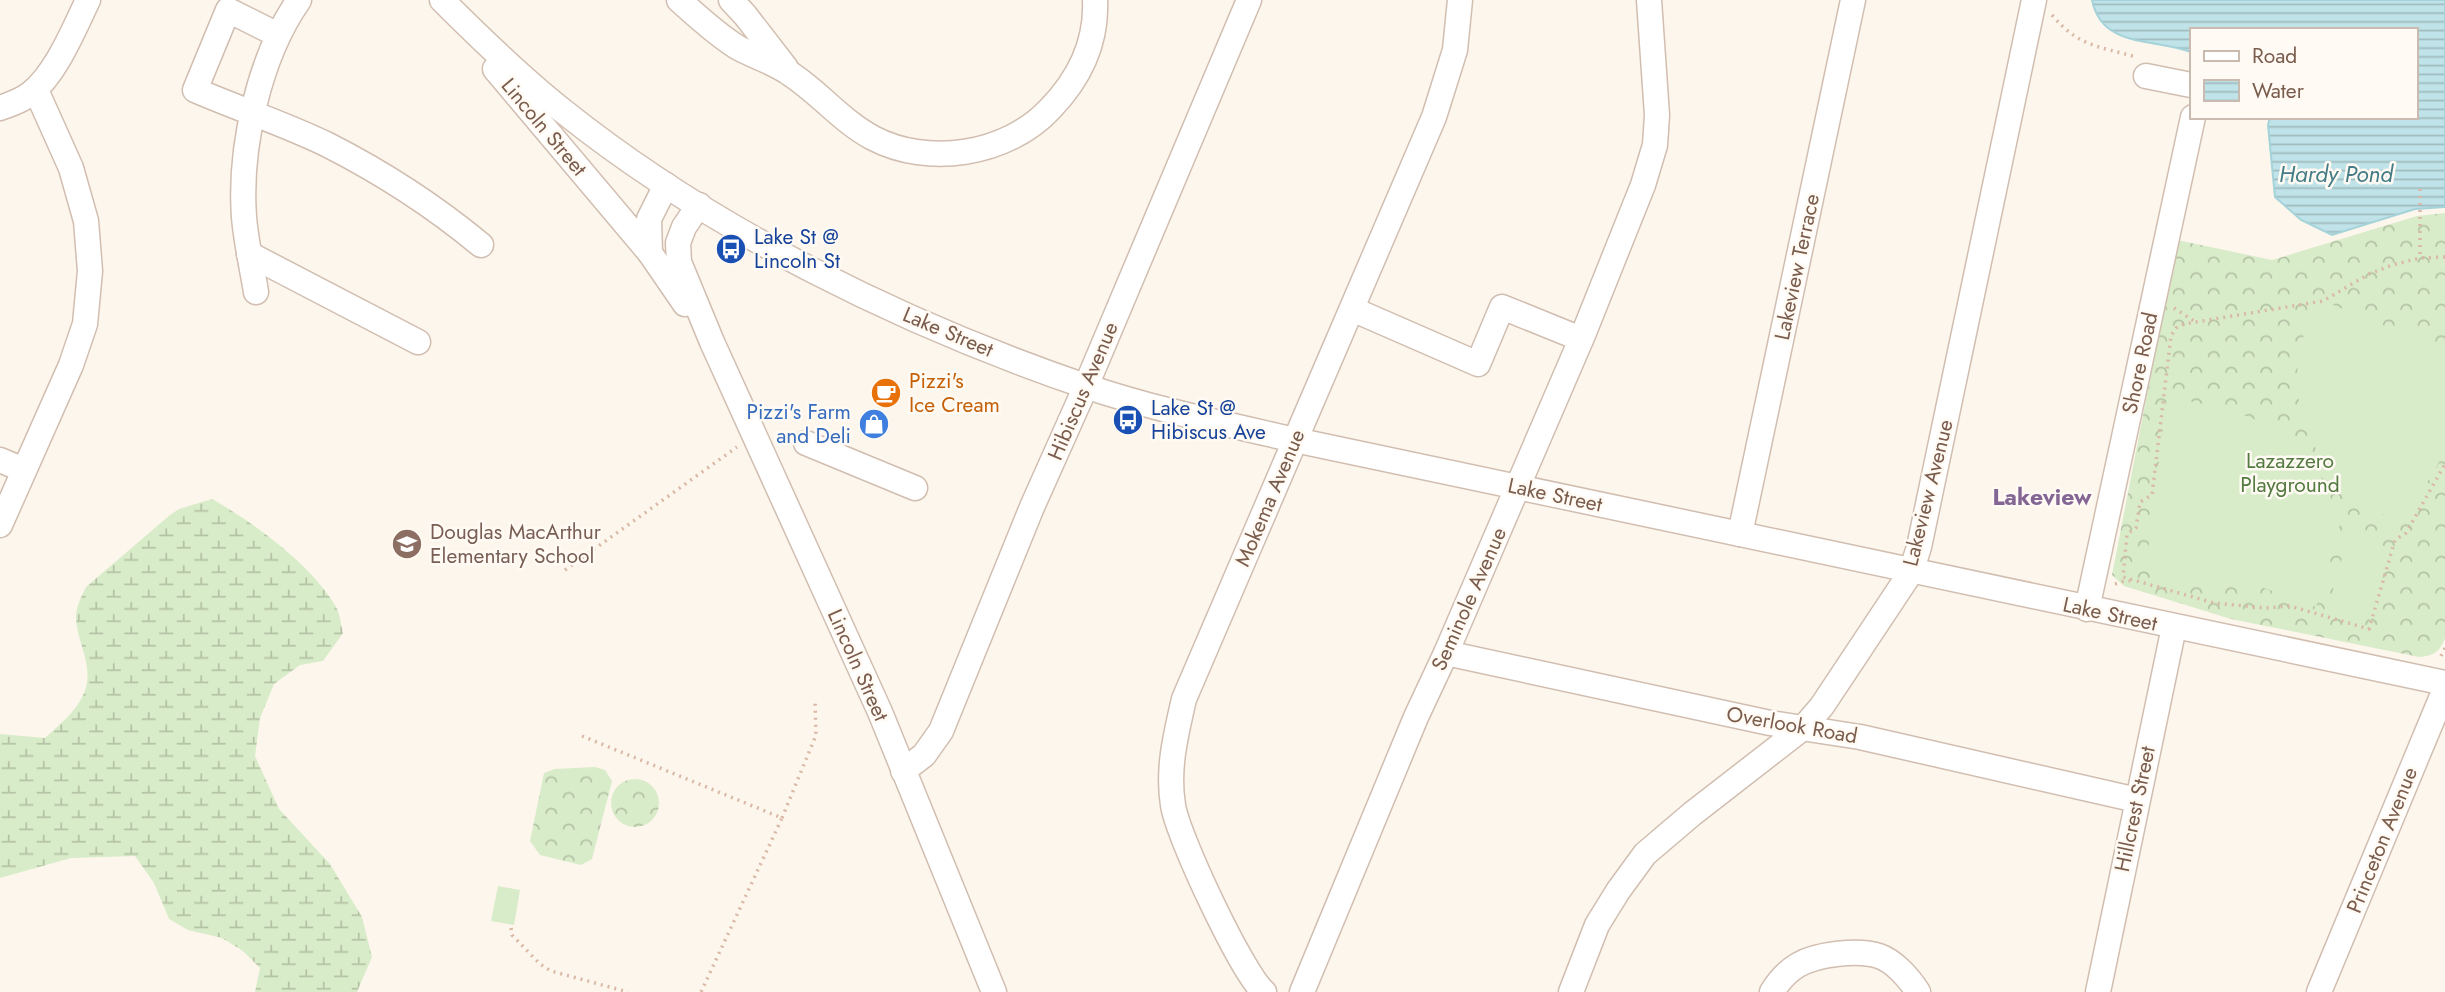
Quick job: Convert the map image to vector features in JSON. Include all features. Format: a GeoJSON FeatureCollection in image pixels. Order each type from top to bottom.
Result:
{"type":"FeatureCollection","features":[{"type":"Feature","properties":{"kind":"street"},"geometry":{"type":"LineString","coordinates":[[0,108],[19,101],[36,90],[69,40],[88,0]]}},
{"type":"Feature","properties":{"kind":"street"},"geometry":{"type":"LineString","coordinates":[[256,292],[244,215],[247,146],[264,69],[278,35],[299,0]]}},
{"type":"Feature","properties":{"kind":"street","name":"Lincoln Street"},"geometry":{"type":"LineString","coordinates":[[441,0],[496,54],[564,112],[666,185],[699,205],[684,227],[678,243],[679,262],[712,342],[880,712],[994,992]]}},
{"type":"Feature","properties":{"kind":"street","name":"Lincoln Street"},"geometry":{"type":"LineString","coordinates":[[441,0],[523,103],[650,253],[712,342]]}},
{"type":"Feature","properties":{"kind":"street"},"geometry":{"type":"LineString","coordinates":[[679,0],[736,46],[789,73]]}},
{"type":"Feature","properties":{"kind":"street"},"geometry":{"type":"LineString","coordinates":[[732,0],[789,73],[834,111],[874,138],[911,151],[936,153],[965,153],[992,146],[1017,134],[1045,115],[1060,99],[1089,49],[1096,21],[1096,0]]}},
{"type":"Feature","properties":{"kind":"street","name":"Hibiscus Avenue"},"geometry":{"type":"LineString","coordinates":[[903,771],[924,755],[941,730],[1032,507],[1249,0]]}},
{"type":"Feature","properties":{"kind":"street","name":"Mokema Avenue"},"geometry":{"type":"LineString","coordinates":[[1264,992],[1245,968],[1182,838],[1173,806],[1171,770],[1184,699],[1434,117],[1455,50],[1460,0]]}},
{"type":"Feature","properties":{"kind":"street","name":"Seminole Avenue"},"geometry":{"type":"LineString","coordinates":[[1303,992],[1416,717],[1518,487],[1625,234],[1655,145],[1656,71],[1649,0]]}},
{"type":"Feature","properties":{"kind":"street","name":"Lakeview Terrace"},"geometry":{"type":"LineString","coordinates":[[1741,534],[1853,0]]}},
{"type":"Feature","properties":{"kind":"street","name":"Lakeview Avenue"},"geometry":{"type":"LineString","coordinates":[[1571,992],[1597,925],[1645,854],[1804,727],[1822,706],[1911,572],[1919,547],[2041,5]]}},
{"type":"Feature","properties":{"kind":"street"},"geometry":{"type":"LineString","coordinates":[[278,35],[228,10],[194,90],[326,144],[365,164],[443,213],[481,245]]}},
{"type":"Feature","properties":{"kind":"street"},"geometry":{"type":"LineString","coordinates":[[2147,76],[2190,86]]}},
{"type":"Feature","properties":{"kind":"street"},"geometry":{"type":"LineString","coordinates":[[0,525],[71,365],[85,324],[90,271],[86,221],[71,168],[36,90]]}},
{"type":"Feature","properties":{"kind":"street","name":"Shore Road"},"geometry":{"type":"LineString","coordinates":[[2087,609],[2193,119]]}},
{"type":"Feature","properties":{"kind":"street"},"geometry":{"type":"LineString","coordinates":[[650,253],[649,219],[666,185]]}},
{"type":"Feature","properties":{"kind":"street","name":"Lake Street"},"geometry":{"type":"LineString","coordinates":[[699,205],[764,243],[885,306],[976,345],[1086,386],[1188,415],[1911,572],[2445,683]]}},
{"type":"Feature","properties":{"kind":"street"},"geometry":{"type":"LineString","coordinates":[[249,254],[418,342]]}},
{"type":"Feature","properties":{"kind":"street"},"geometry":{"type":"LineString","coordinates":[[1352,309],[1478,364],[1502,307],[1581,339]]}},
{"type":"Feature","properties":{"kind":"street"},"geometry":{"type":"LineString","coordinates":[[806,443],[915,488]]}},
{"type":"Feature","properties":{"kind":"street"},"geometry":{"type":"LineString","coordinates":[[0,460],[24,470]]}},
{"type":"Feature","properties":{"kind":"street","name":"Hillcrest Street"},"geometry":{"type":"LineString","coordinates":[[2098,992],[2174,627]]}},
{"type":"Feature","properties":{"kind":"street","name":"Overlook Road"},"geometry":{"type":"LineString","coordinates":[[1446,653],[1770,723],[1860,737],[2137,800]]}},
{"type":"Feature","properties":{"kind":"street","name":"Princeton Avenue"},"geometry":{"type":"LineString","coordinates":[[2319,992],[2445,689]]}},
{"type":"Feature","properties":{"kind":"street"},"geometry":{"type":"LineString","coordinates":[[1772,992],[1798,965],[1825,956],[1863,953],[1880,956],[1896,967],[1919,992]]}},
{"type":"Feature","properties":{"kind":"path"},"geometry":{"type":"LineString","coordinates":[[2041,5],[2079,41],[2140,58],[2147,76]]}},
{"type":"Feature","properties":{"kind":"path"},"geometry":{"type":"LineString","coordinates":[[2420,189],[2420,258]]}},
{"type":"Feature","properties":{"kind":"path"},"geometry":{"type":"LineString","coordinates":[[2445,257],[2420,258],[2392,265],[2369,274],[2323,301],[2196,322],[2176,328],[2171,336],[2152,495],[2140,502],[2136,528],[2127,534],[2123,577],[2214,603],[2266,608],[2290,606],[2369,629],[2395,540],[2406,533],[2445,464]]}},
{"type":"Feature","properties":{"kind":"path"},"geometry":{"type":"LineString","coordinates":[[2174,308],[2196,322]]}},
{"type":"Feature","properties":{"kind":"path"},"geometry":{"type":"LineString","coordinates":[[565,570],[741,444]]}},
{"type":"Feature","properties":{"kind":"path"},"geometry":{"type":"LineString","coordinates":[[2115,584],[2124,580],[2136,580]]}},
{"type":"Feature","properties":{"kind":"path"},"geometry":{"type":"LineString","coordinates":[[2441,656],[2445,648]]}},
{"type":"Feature","properties":{"kind":"path"},"geometry":{"type":"LineString","coordinates":[[701,992],[782,818],[816,735],[815,700]]}},
{"type":"Feature","properties":{"kind":"path"},"geometry":{"type":"LineString","coordinates":[[582,736],[782,818]]}},
{"type":"Feature","properties":{"kind":"path"},"geometry":{"type":"LineString","coordinates":[[511,928],[512,935],[545,968],[628,992]]}},
{"type":"Feature","properties":{"kind":"green space","name":"Lazazzero Playground"},"geometry":{"type":"Polygon","coordinates":[[[2445,213],[2445,638],[2441,647],[2432,654],[2419,657],[2231,619],[2124,586],[2112,575],[2177,240],[2272,260],[2417,216],[2445,213]]]}},
{"type":"Feature","properties":{"kind":"green space"},"geometry":{"type":"Polygon","coordinates":[[[2326,302],[2445,350],[2445,452],[2403,523],[2369,506],[2341,485],[2320,457],[2305,422],[2297,386],[2299,356],[2313,305],[2326,302]]]}},
{"type":"Feature","properties":{"kind":"green space"},"geometry":{"type":"Polygon","coordinates":[[[2167,396],[2227,410],[2265,424],[2298,446],[2312,462],[2341,521],[2316,607],[2261,587],[2166,579],[2147,559],[2167,396]]]}},
{"type":"Feature","properties":{"kind":"green space"},"geometry":{"type":"Polygon","coordinates":[[[212,499],[281,546],[313,576],[338,613],[343,633],[323,661],[300,665],[274,684],[260,718],[255,756],[279,809],[330,864],[362,917],[372,957],[357,992],[255,992],[260,968],[243,951],[222,938],[188,930],[169,919],[154,883],[135,856],[71,858],[0,878],[0,734],[45,738],[72,712],[81,700],[87,684],[87,665],[76,618],[86,587],[170,515],[179,509],[212,499]]]}},
{"type":"Feature","properties":{"kind":"green space"},"geometry":{"type":"Polygon","coordinates":[[[2348,536],[2391,548],[2371,620],[2328,608],[2348,536]]]}},
{"type":"Feature","properties":{"kind":"green space"},"geometry":{"type":"Polygon","coordinates":[[[595,767],[605,770],[612,781],[592,859],[581,865],[540,855],[530,841],[544,773],[555,769],[595,767]]]}},
{"type":"Feature","properties":{"kind":"green space"},"geometry":{"type":"Polygon","coordinates":[[[635,779],[652,786],[659,803],[652,820],[635,827],[618,820],[611,803],[618,786],[635,779]]]}},
{"type":"Feature","properties":{"kind":"green space"},"geometry":{"type":"Polygon","coordinates":[[[498,886],[520,890],[514,925],[491,921],[498,886]]]}},
{"type":"Feature","properties":{"kind":"water","name":"Hardy Pond"},"geometry":{"type":"Polygon","coordinates":[[[2092,0],[2445,0],[2445,207],[2415,209],[2332,235],[2301,220],[2275,197],[2270,119],[2417,119],[2417,28],[2190,28],[2190,52],[2118,34],[2107,27],[2098,16],[2092,0]]]}},
{"type":"Feature","properties":{"kind":"place","name":"Lake St @ Lincoln St"},"geometry":{"type":"Point","coordinates":[731,249]}},
{"type":"Feature","properties":{"kind":"place","name":"Pizzi's Ice Cream"},"geometry":{"type":"Point","coordinates":[886,393]}},
{"type":"Feature","properties":{"kind":"place","name":"Lake St @ Hibiscus Ave"},"geometry":{"type":"Point","coordinates":[1128,420]}},
{"type":"Feature","properties":{"kind":"place","name":"Pizzi's Farm and Deli"},"geometry":{"type":"Point","coordinates":[874,424]}},
{"type":"Feature","properties":{"kind":"place","name":"Douglas MacArthur Elementary School"},"geometry":{"type":"Point","coordinates":[407,544]}},
{"type":"Feature","properties":{"kind":"district","name":"Lakeview"},"geometry":{"type":"Point","coordinates":[2042,497]}}]}
